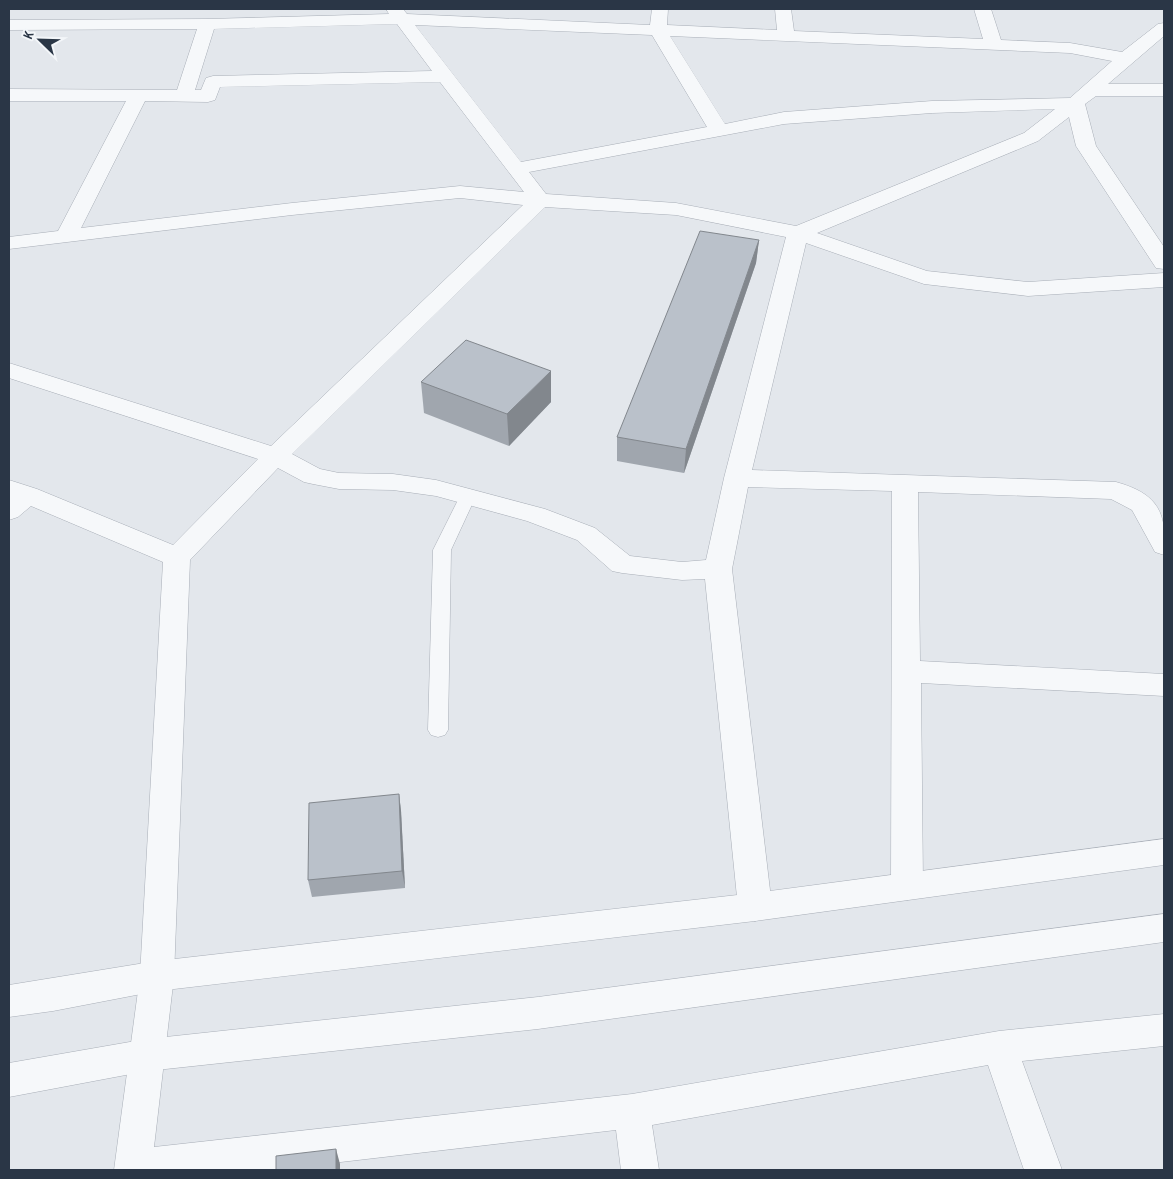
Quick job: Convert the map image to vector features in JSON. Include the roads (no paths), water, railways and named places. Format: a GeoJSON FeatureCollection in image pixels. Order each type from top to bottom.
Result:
{"type":"FeatureCollection","features":[{"type":"Feature","properties":{"kind":"street"},"geometry":{"type":"LineString","coordinates":[[660,9],[658,30],[719,130]]}},
{"type":"Feature","properties":{"kind":"street"},"geometry":{"type":"LineString","coordinates":[[783,9],[786,36]]}},
{"type":"Feature","properties":{"kind":"street"},"geometry":{"type":"LineString","coordinates":[[983,9],[993,44]]}},
{"type":"Feature","properties":{"kind":"street"},"geometry":{"type":"LineString","coordinates":[[398,14],[540,200]]}},
{"type":"Feature","properties":{"kind":"street"},"geometry":{"type":"LineString","coordinates":[[9,25],[111,16],[211,19],[398,14],[658,30],[1070,48],[1126,58]]}},
{"type":"Feature","properties":{"kind":"street"},"geometry":{"type":"LineString","coordinates":[[184,96],[211,19]]}},
{"type":"Feature","properties":{"kind":"street"},"geometry":{"type":"LineString","coordinates":[[798,232],[1031,137],[1091,90],[1126,58],[1164,28]]}},
{"type":"Feature","properties":{"kind":"street"},"geometry":{"type":"LineString","coordinates":[[9,95],[208,96],[214,82],[445,76]]}},
{"type":"Feature","properties":{"kind":"street"},"geometry":{"type":"LineString","coordinates":[[1091,90],[1164,90]]}},
{"type":"Feature","properties":{"kind":"street"},"geometry":{"type":"LineString","coordinates":[[66,236],[138,96]]}},
{"type":"Feature","properties":{"kind":"street"},"geometry":{"type":"LineString","coordinates":[[516,169],[794,117],[932,107],[1075,103]]}},
{"type":"Feature","properties":{"kind":"street"},"geometry":{"type":"LineString","coordinates":[[1075,103],[1086,146],[1164,263]]}},
{"type":"Feature","properties":{"kind":"street"},"geometry":{"type":"LineString","coordinates":[[9,243],[292,209],[460,192],[676,210],[798,232],[924,277],[1028,289],[1164,280]]}},
{"type":"Feature","properties":{"kind":"street"},"geometry":{"type":"LineString","coordinates":[[540,200],[275,456],[177,557],[157,976],[133,1169],[632,1111],[999,1047],[1164,1030]]}},
{"type":"Feature","properties":{"kind":"street"},"geometry":{"type":"LineString","coordinates":[[755,907],[718,568],[736,478],[798,232]]}},
{"type":"Feature","properties":{"kind":"street"},"geometry":{"type":"LineString","coordinates":[[9,370],[275,456],[313,476],[339,481],[393,482],[436,488],[564,524],[586,534],[622,564],[682,571],[718,568]]}},
{"type":"Feature","properties":{"kind":"street"},"geometry":{"type":"LineString","coordinates":[[736,478],[1116,491],[1142,504],[1164,546]]}},
{"type":"Feature","properties":{"kind":"street"},"geometry":{"type":"LineString","coordinates":[[905,484],[907,886]]}},
{"type":"Feature","properties":{"kind":"street"},"geometry":{"type":"LineString","coordinates":[[15,498],[177,557]]}},
{"type":"Feature","properties":{"kind":"street"},"geometry":{"type":"LineString","coordinates":[[906,671],[1164,685]]}},
{"type":"Feature","properties":{"kind":"street"},"geometry":{"type":"LineString","coordinates":[[9,1001],[157,976],[755,907],[1164,852]]}},
{"type":"Feature","properties":{"kind":"street"},"geometry":{"type":"LineString","coordinates":[[9,1080],[147,1055],[538,1012],[1164,928]]}},
{"type":"Feature","properties":{"kind":"street"},"geometry":{"type":"LineString","coordinates":[[999,1047],[1043,1170]]}},
{"type":"Feature","properties":{"kind":"street"},"geometry":{"type":"LineString","coordinates":[[632,1111],[640,1170]]}},
{"type":"Feature","properties":{"kind":"lane"},"geometry":{"type":"LineString","coordinates":[[438,730],[442,550],[468,496]]}}]}
